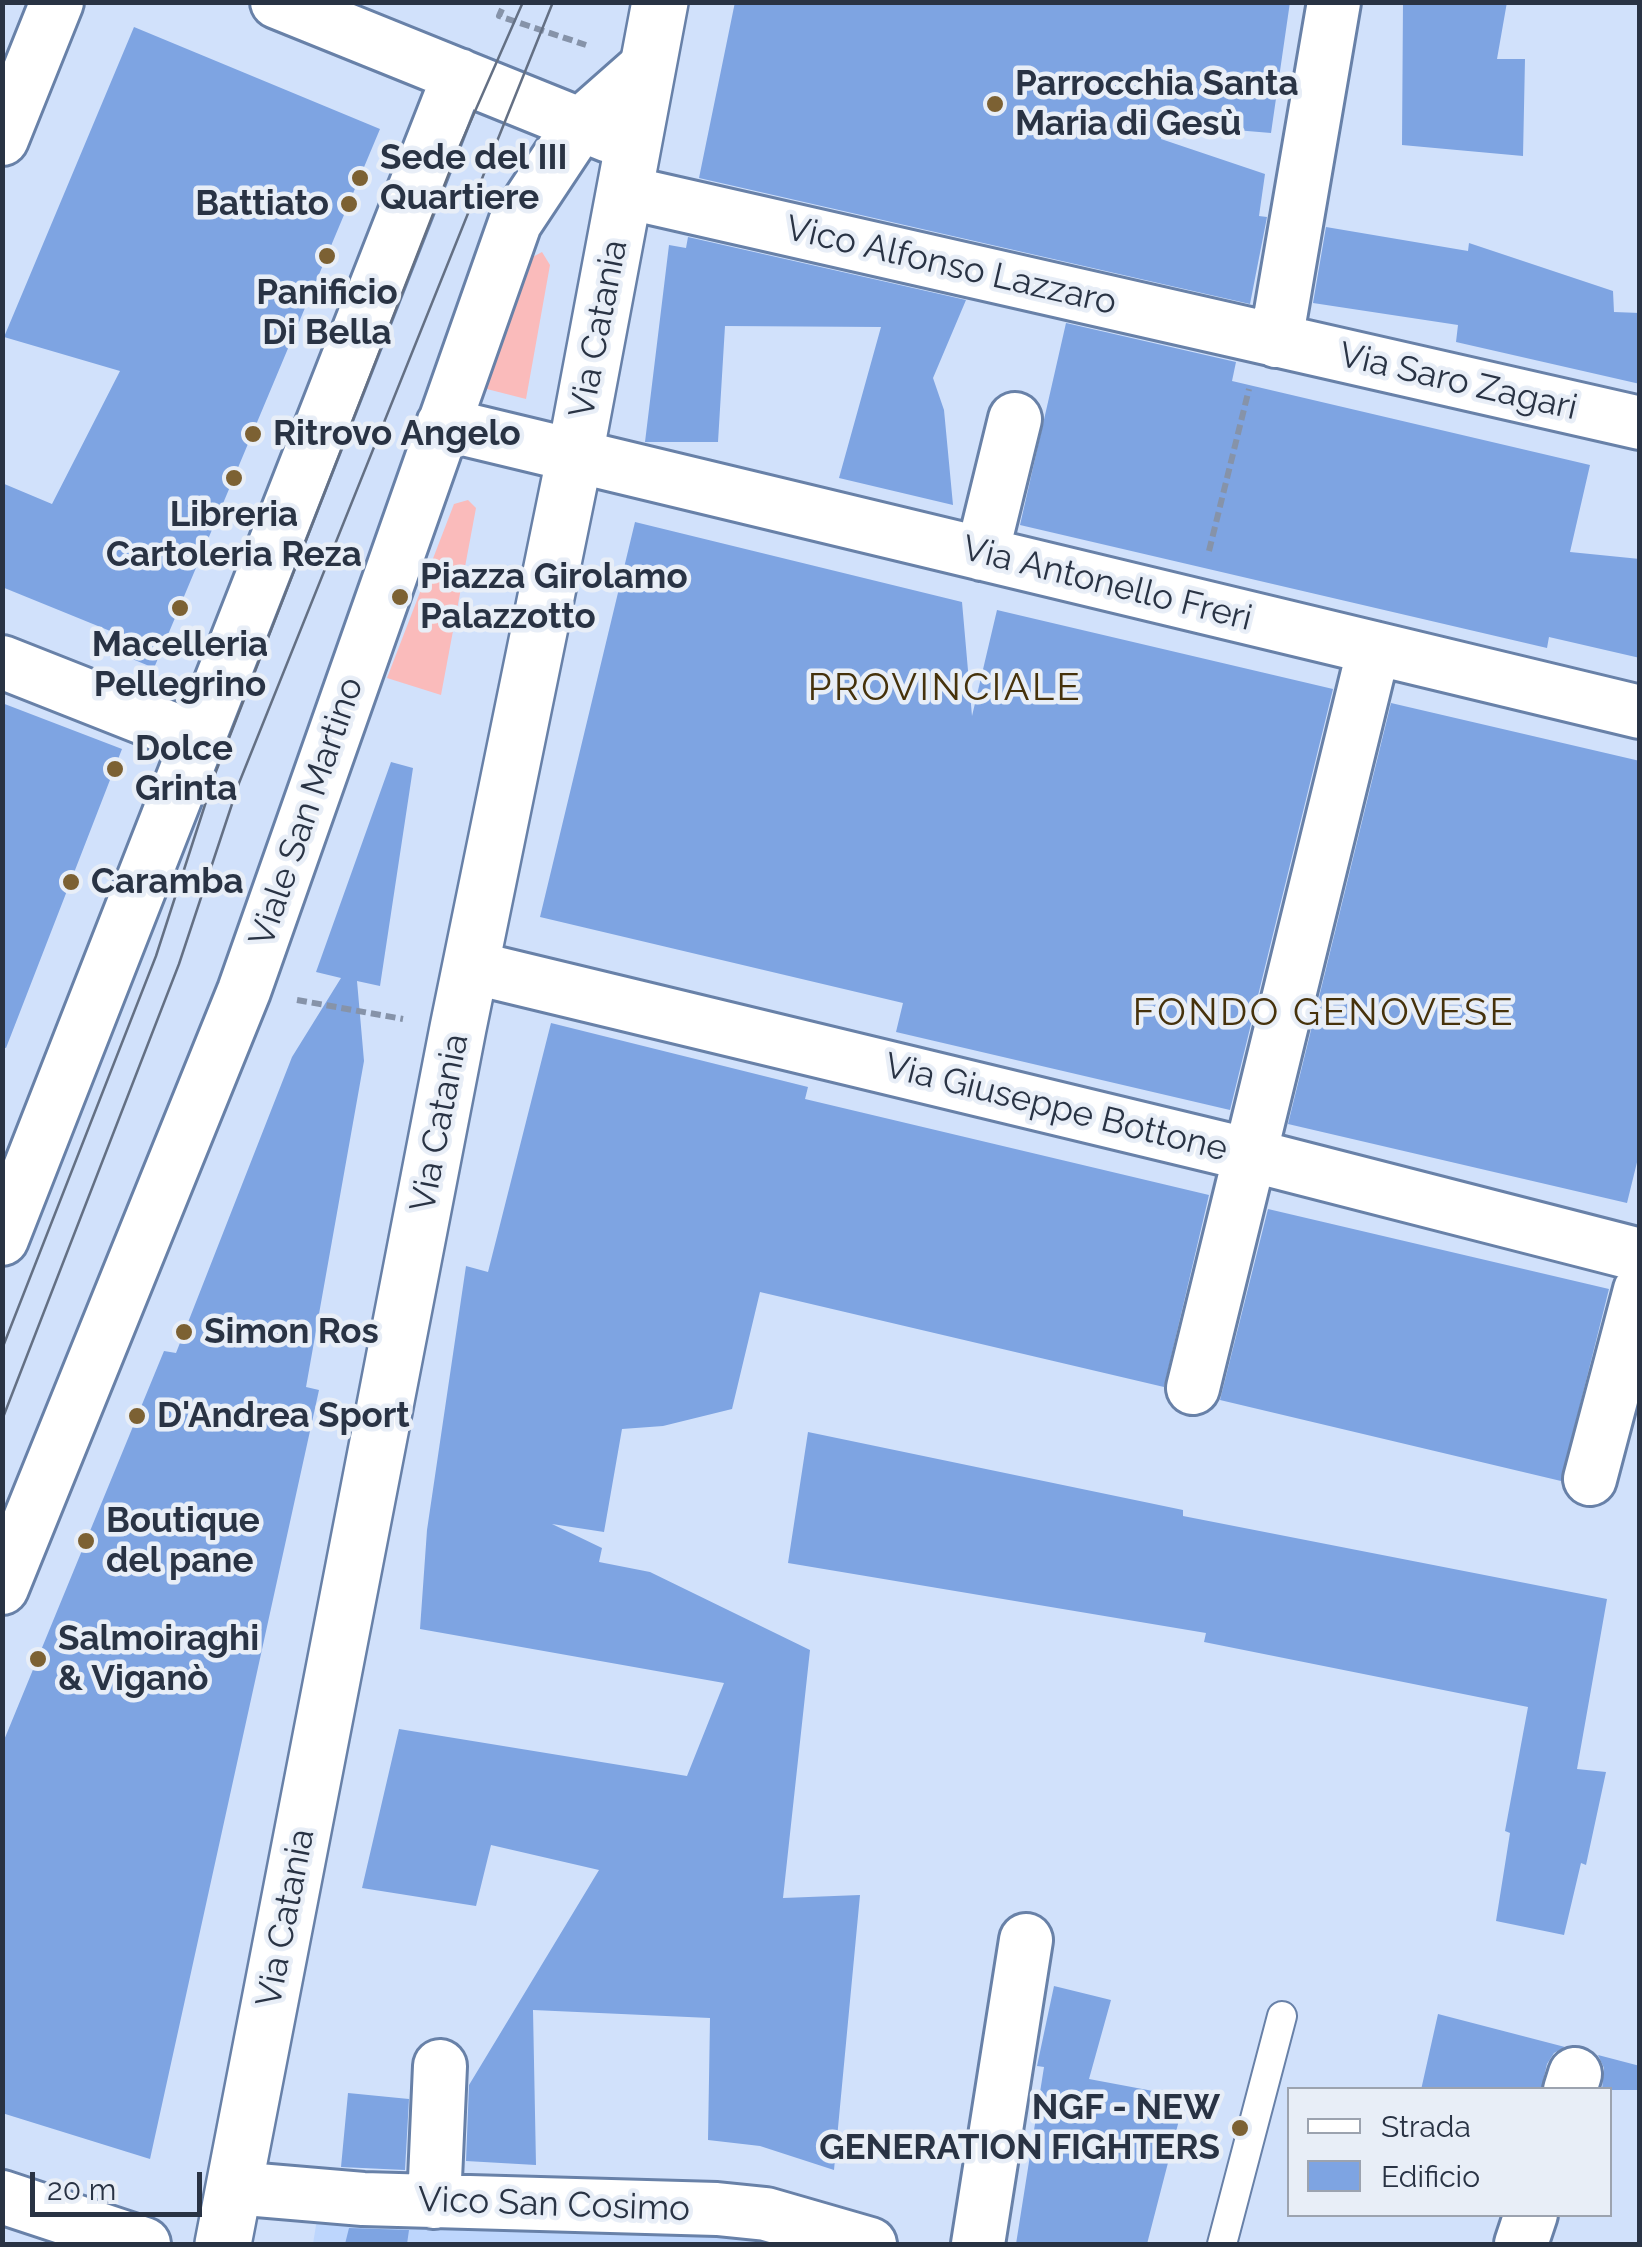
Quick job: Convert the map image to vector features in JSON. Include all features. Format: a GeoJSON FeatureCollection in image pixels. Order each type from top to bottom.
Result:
{"type":"FeatureCollection","features":[{"type":"Feature","properties":{"kind":"main road","name":"Via Catania"},"geometry":{"type":"LineString","coordinates":[[223,2244],[458,1028],[575,456],[660,2]]}},
{"type":"Feature","properties":{"kind":"street"},"geometry":{"type":"LineString","coordinates":[[2,139],[57,2]]}},
{"type":"Feature","properties":{"kind":"street","name":"Vico Alfonso Lazzaro"},"geometry":{"type":"LineString","coordinates":[[276,2],[580,124],[629,168],[1263,362]]}},
{"type":"Feature","properties":{"kind":"street"},"geometry":{"type":"LineString","coordinates":[[1263,362],[1334,2]]}},
{"type":"Feature","properties":{"kind":"street","name":"Viale San Martino"},"geometry":{"type":"LineString","coordinates":[[2,1588],[244,991],[515,224],[580,124],[648,65]]}},
{"type":"Feature","properties":{"kind":"street"},"geometry":{"type":"LineString","coordinates":[[2,1238],[460,75]]}},
{"type":"Feature","properties":{"kind":"street","name":"Via Saro Zagari"},"geometry":{"type":"LineString","coordinates":[[1263,362],[1640,423]]}},
{"type":"Feature","properties":{"kind":"street"},"geometry":{"type":"LineString","coordinates":[[982,554],[1015,419]]}},
{"type":"Feature","properties":{"kind":"street","name":"Via Antonello Freri"},"geometry":{"type":"LineString","coordinates":[[443,424],[1640,712]]}},
{"type":"Feature","properties":{"kind":"street"},"geometry":{"type":"LineString","coordinates":[[1193,1388],[1374,648]]}},
{"type":"Feature","properties":{"kind":"street"},"geometry":{"type":"LineString","coordinates":[[2,662],[197,739]]}},
{"type":"Feature","properties":{"kind":"street","name":"Via Giuseppe Bottone"},"geometry":{"type":"LineString","coordinates":[[471,967],[1250,1154],[1640,1255]]}},
{"type":"Feature","properties":{"kind":"street"},"geometry":{"type":"LineString","coordinates":[[1590,1480],[1640,1290]]}},
{"type":"Feature","properties":{"kind":"street"},"geometry":{"type":"LineString","coordinates":[[978,2244],[1026,1940]]}},
{"type":"Feature","properties":{"kind":"street"},"geometry":{"type":"LineString","coordinates":[[434,2202],[440,2066]]}},
{"type":"Feature","properties":{"kind":"street","name":"Vico San Cosimo"},"geometry":{"type":"LineString","coordinates":[[234,2188],[434,2202],[750,2212],[806,2223],[870,2244]]}},
{"type":"Feature","properties":{"kind":"street"},"geometry":{"type":"LineString","coordinates":[[2,2197],[144,2244]]}},
{"type":"Feature","properties":{"kind":"street"},"geometry":{"type":"LineString","coordinates":[[1521,2244],[1530,2217]]}},
{"type":"Feature","properties":{"kind":"street"},"geometry":{"type":"LineString","coordinates":[[2,2230],[22,2244]]}},
{"type":"Feature","properties":{"kind":"lane"},"geometry":{"type":"LineString","coordinates":[[1222,2244],[1282,2016]]}},
{"type":"Feature","properties":{"kind":"path"},"geometry":{"type":"LineString","coordinates":[[502,9],[499,16],[648,65]]}},
{"type":"Feature","properties":{"kind":"path"},"geometry":{"type":"LineString","coordinates":[[1196,606],[1263,362]]}},
{"type":"Feature","properties":{"kind":"path"},"geometry":{"type":"LineString","coordinates":[[334,1007],[458,1028]]}},
{"type":"Feature","properties":{"kind":"shaded area"},"geometry":{"type":"Polygon","coordinates":[[[542,252],[550,265],[526,399],[479,387],[527,260],[542,252]]]}},
{"type":"Feature","properties":{"kind":"shaded area"},"geometry":{"type":"Polygon","coordinates":[[[468,500],[476,508],[441,695],[387,678],[454,504],[468,500]]]}},
{"type":"Feature","properties":{"kind":"shaded area"},"geometry":{"type":"Polygon","coordinates":[[[317,2219],[762,2235],[758,2244],[313,2244],[317,2219]]]}},
{"type":"Feature","properties":{"kind":"building","name":"Parrocchia Santa Maria di Gesù"},"geometry":{"type":"Polygon","coordinates":[[[735,2],[1290,2],[1271,133],[1164,124],[1161,139],[1265,174],[1259,216],[1267,217],[1250,304],[699,178],[735,2]]]}},
{"type":"Feature","properties":{"kind":"building"},"geometry":{"type":"Polygon","coordinates":[[[1403,2],[1507,2],[1497,59],[1525,59],[1523,156],[1402,145],[1403,2]]]}},
{"type":"Feature","properties":{"kind":"building"},"geometry":{"type":"Polygon","coordinates":[[[134,27],[380,129],[154,668],[113,651],[120,635],[2,587],[2,483],[52,504],[120,371],[4,337],[134,27]]]}},
{"type":"Feature","properties":{"kind":"building"},"geometry":{"type":"Polygon","coordinates":[[[1326,227],[1468,251],[1469,243],[1613,291],[1614,312],[1640,313],[1640,384],[1456,342],[1458,325],[1313,303],[1326,227]]]}},
{"type":"Feature","properties":{"kind":"building"},"geometry":{"type":"Polygon","coordinates":[[[688,237],[966,300],[933,378],[944,410],[953,505],[839,478],[881,327],[725,326],[718,442],[645,442],[669,245],[686,248],[688,237]]]}},
{"type":"Feature","properties":{"kind":"building"},"geometry":{"type":"Polygon","coordinates":[[[1066,323],[1236,362],[1232,381],[1590,465],[1570,552],[1640,559],[1640,658],[1549,637],[1547,648],[1020,525],[1066,323]]]}},
{"type":"Feature","properties":{"kind":"building"},"geometry":{"type":"Polygon","coordinates":[[[635,522],[962,602],[972,716],[997,610],[1333,689],[1230,1110],[896,1032],[903,1003],[540,917],[635,522]]]}},
{"type":"Feature","properties":{"kind":"building"},"geometry":{"type":"Polygon","coordinates":[[[2,703],[122,749],[6,1048],[2,1047],[2,703]]]}},
{"type":"Feature","properties":{"kind":"building"},"geometry":{"type":"Polygon","coordinates":[[[1391,703],[1640,761],[1640,1150],[1627,1203],[1288,1124],[1391,703]]]}},
{"type":"Feature","properties":{"kind":"building"},"geometry":{"type":"Polygon","coordinates":[[[391,762],[413,768],[380,986],[357,981],[364,1061],[306,1387],[319,1390],[150,2159],[2,2113],[2,1745],[164,1351],[176,1353],[292,1057],[341,978],[316,972],[391,762]]]}},
{"type":"Feature","properties":{"kind":"building"},"geometry":{"type":"Polygon","coordinates":[[[551,1023],[808,1087],[805,1099],[1209,1195],[1164,1387],[760,1292],[732,1409],[663,1426],[622,1429],[604,1532],[552,1524],[602,1548],[599,1562],[650,1572],[810,1650],[783,1898],[860,1895],[834,2170],[760,2146],[708,2140],[710,2018],[533,2010],[536,2165],[466,2161],[469,2085],[599,1870],[491,1845],[476,1906],[362,1888],[399,1729],[687,1776],[724,1683],[420,1629],[427,1530],[466,1266],[488,1272],[551,1023]]]}},
{"type":"Feature","properties":{"kind":"building"},"geometry":{"type":"Polygon","coordinates":[[[1268,1209],[1609,1289],[1561,1481],[1220,1400],[1268,1209]]]}},
{"type":"Feature","properties":{"kind":"building"},"geometry":{"type":"Polygon","coordinates":[[[808,1432],[1183,1510],[1183,1516],[1607,1599],[1577,1769],[1606,1772],[1586,1865],[1581,1863],[1564,1935],[1496,1921],[1510,1833],[1505,1831],[1528,1707],[1204,1642],[1206,1633],[788,1563],[808,1432]]]}},
{"type":"Feature","properties":{"kind":"building"},"geometry":{"type":"Polygon","coordinates":[[[1054,1986],[1111,2000],[1089,2079],[1185,2097],[1147,2244],[1016,2244],[1044,2067],[1037,2066],[1054,1986]]]}},
{"type":"Feature","properties":{"kind":"building"},"geometry":{"type":"Polygon","coordinates":[[[1438,2014],[1565,2047],[1554,2053],[1547,2064],[1542,2087],[1422,2087],[1438,2014]]]}},
{"type":"Feature","properties":{"kind":"building"},"geometry":{"type":"Polygon","coordinates":[[[1598,2055],[1640,2066],[1640,2090],[1602,2087],[1604,2068],[1598,2055]]]}},
{"type":"Feature","properties":{"kind":"building"},"geometry":{"type":"Polygon","coordinates":[[[348,2093],[409,2099],[405,2170],[341,2167],[348,2093]]]}},
{"type":"Feature","properties":{"kind":"building"},"geometry":{"type":"Polygon","coordinates":[[[349,2228],[409,2230],[407,2244],[345,2244],[349,2228]]]}},
{"type":"Feature","properties":{"kind":"tram line"},"geometry":{"type":"LineString","coordinates":[[2,1349],[156,956],[215,774],[458,150],[523,2]]}},
{"type":"Feature","properties":{"kind":"tram line"},"geometry":{"type":"LineString","coordinates":[[2,1420],[179,964],[239,783],[553,2]]}},
{"type":"Feature","properties":{"kind":"place","name":"Parrocchia Santa Maria di Gesù"},"geometry":{"type":"Point","coordinates":[995,104]}},
{"type":"Feature","properties":{"kind":"place","name":"Sede del III Quartiere"},"geometry":{"type":"Point","coordinates":[360,178]}},
{"type":"Feature","properties":{"kind":"place","name":"Battiato"},"geometry":{"type":"Point","coordinates":[349,204]}},
{"type":"Feature","properties":{"kind":"place","name":"Panificio Di Bella"},"geometry":{"type":"Point","coordinates":[327,256]}},
{"type":"Feature","properties":{"kind":"place","name":"Ritrovo Angelo"},"geometry":{"type":"Point","coordinates":[253,434]}},
{"type":"Feature","properties":{"kind":"place","name":"Libreria Cartoleria Reza"},"geometry":{"type":"Point","coordinates":[234,478]}},
{"type":"Feature","properties":{"kind":"place","name":"Piazza Girolamo Palazzotto"},"geometry":{"type":"Point","coordinates":[400,597]}},
{"type":"Feature","properties":{"kind":"place","name":"Macelleria Pellegrino"},"geometry":{"type":"Point","coordinates":[180,608]}},
{"type":"Feature","properties":{"kind":"place","name":"Dolce Grinta"},"geometry":{"type":"Point","coordinates":[115,769]}},
{"type":"Feature","properties":{"kind":"place","name":"Caramba"},"geometry":{"type":"Point","coordinates":[71,882]}},
{"type":"Feature","properties":{"kind":"place","name":"Simon Ros"},"geometry":{"type":"Point","coordinates":[184,1332]}},
{"type":"Feature","properties":{"kind":"place","name":"D'Andrea Sport"},"geometry":{"type":"Point","coordinates":[137,1416]}},
{"type":"Feature","properties":{"kind":"place","name":"Boutique del pane"},"geometry":{"type":"Point","coordinates":[86,1541]}},
{"type":"Feature","properties":{"kind":"place","name":"Salmoiraghi & Viganò"},"geometry":{"type":"Point","coordinates":[38,1659]}},
{"type":"Feature","properties":{"kind":"place","name":"NGF - NEW GENERATION FIGHTERS"},"geometry":{"type":"Point","coordinates":[1240,2128]}},
{"type":"Feature","properties":{"kind":"district","name":"PROVINCIALE"},"geometry":{"type":"Point","coordinates":[945,689]}},
{"type":"Feature","properties":{"kind":"district","name":"FONDO GENOVESE"},"geometry":{"type":"Point","coordinates":[1324,1014]}}]}
